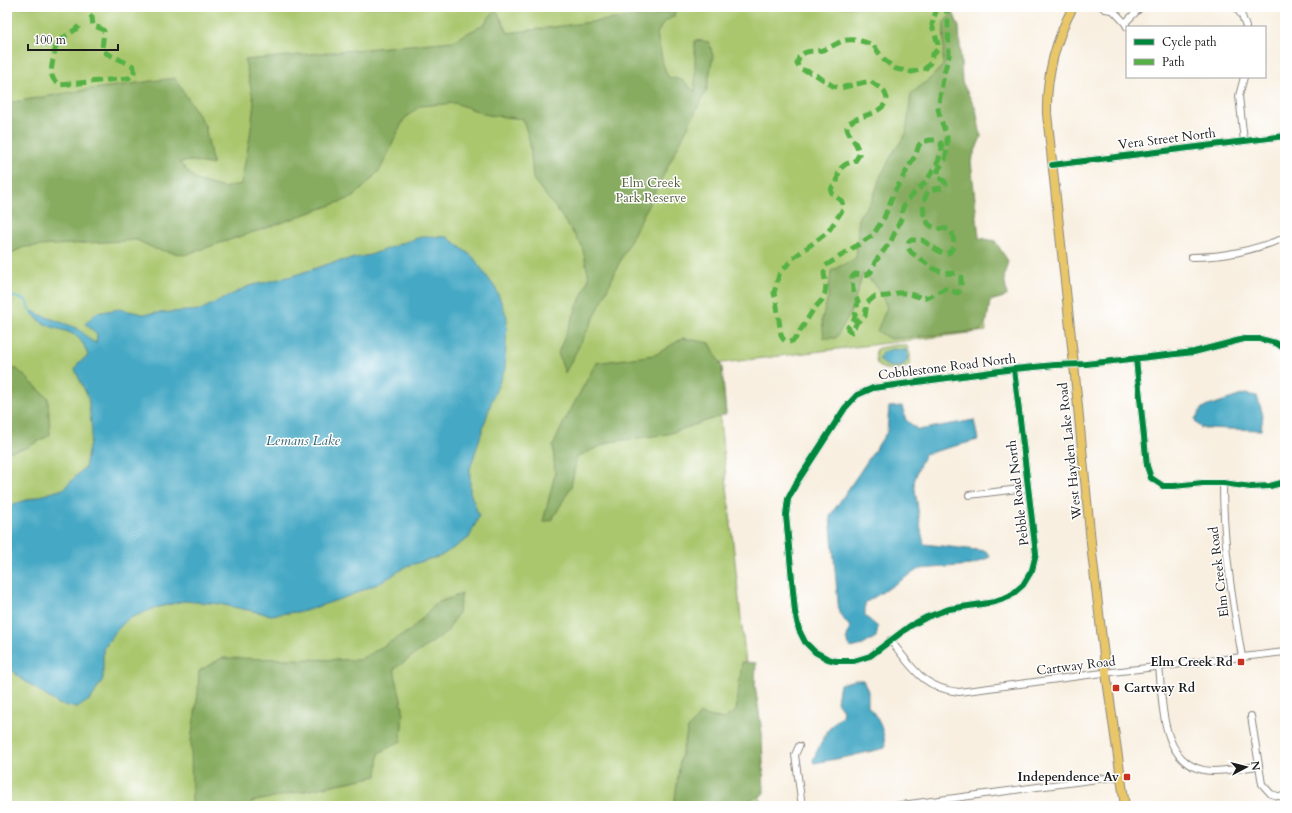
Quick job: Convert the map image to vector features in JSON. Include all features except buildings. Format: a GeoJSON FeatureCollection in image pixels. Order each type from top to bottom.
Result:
{"type":"FeatureCollection","features":[{"type":"Feature","properties":{"kind":"main road","name":"West Hayden Lake Road"},"geometry":{"type":"LineString","coordinates":[[1072,7],[1055,47],[1048,83],[1047,114],[1074,365],[1092,553],[1106,673],[1125,806]]}},
{"type":"Feature","properties":{"kind":"street"},"geometry":{"type":"LineString","coordinates":[[1102,7],[1105,9],[1111,8],[1126,25],[1141,7]]}},
{"type":"Feature","properties":{"kind":"street"},"geometry":{"type":"LineString","coordinates":[[1236,7],[1242,16],[1246,26]]}},
{"type":"Feature","properties":{"kind":"street"},"geometry":{"type":"LineString","coordinates":[[1244,78],[1239,96],[1244,141]]}},
{"type":"Feature","properties":{"kind":"street","name":"Vera Street North"},"geometry":{"type":"LineString","coordinates":[[1052,165],[1285,136]]}},
{"type":"Feature","properties":{"kind":"street"},"geometry":{"type":"LineString","coordinates":[[1192,257],[1210,257],[1247,251],[1285,238]]}},
{"type":"Feature","properties":{"kind":"street","name":"Cobblestone Road North"},"geometry":{"type":"LineString","coordinates":[[890,640],[870,656],[854,661],[836,662],[821,656],[805,642],[799,630],[795,612],[786,515],[788,499],[797,482],[846,408],[857,395],[873,388],[1014,369],[1055,365],[1074,365],[1194,352],[1244,339],[1260,339],[1276,344],[1285,350]]}},
{"type":"Feature","properties":{"kind":"street"},"geometry":{"type":"LineString","coordinates":[[1136,359],[1147,466],[1151,478],[1163,486],[1223,483],[1251,487],[1270,486],[1285,482]]}},
{"type":"Feature","properties":{"kind":"street","name":"Pebble Road North"},"geometry":{"type":"LineString","coordinates":[[890,640],[910,626],[927,617],[949,609],[995,602],[1009,597],[1023,585],[1032,570],[1036,554],[1014,369]]}},
{"type":"Feature","properties":{"kind":"street","name":"Elm Creek Road"},"geometry":{"type":"LineString","coordinates":[[1223,483],[1223,512],[1230,590],[1242,657]]}},
{"type":"Feature","properties":{"kind":"street"},"geometry":{"type":"LineString","coordinates":[[969,495],[1028,488]]}},
{"type":"Feature","properties":{"kind":"street","name":"Cartway Road"},"geometry":{"type":"LineString","coordinates":[[890,640],[918,675],[929,683],[948,691],[959,692],[1159,666],[1285,652]]}},
{"type":"Feature","properties":{"kind":"street"},"geometry":{"type":"LineString","coordinates":[[1159,666],[1166,729],[1174,749],[1181,758],[1200,769],[1211,771],[1258,766]]}},
{"type":"Feature","properties":{"kind":"street"},"geometry":{"type":"LineString","coordinates":[[1252,716],[1258,766],[1262,784],[1271,794],[1285,796]]}},
{"type":"Feature","properties":{"kind":"street"},"geometry":{"type":"LineString","coordinates":[[799,746],[795,755],[802,806]]}},
{"type":"Feature","properties":{"kind":"street"},"geometry":{"type":"LineString","coordinates":[[894,806],[942,803],[1121,776]]}},
{"type":"Feature","properties":{"kind":"green space","name":"Elm Creek Park Reserve"},"geometry":{"type":"Polygon","coordinates":[[[7,7],[951,7],[986,331],[714,364],[761,806],[7,806],[7,7]]]}},
{"type":"Feature","properties":{"kind":"green space"},"geometry":{"type":"Polygon","coordinates":[[[496,9],[508,33],[675,11],[674,16],[663,23],[657,34],[663,64],[668,77],[682,80],[695,92],[695,40],[709,42],[713,56],[707,89],[622,257],[596,314],[565,373],[558,353],[589,278],[582,246],[555,207],[533,179],[530,143],[523,119],[488,115],[455,103],[420,106],[404,119],[380,170],[354,197],[275,225],[184,255],[155,249],[137,240],[24,247],[7,255],[7,103],[85,90],[175,78],[205,126],[213,165],[193,161],[179,162],[196,180],[223,188],[241,184],[250,136],[254,103],[245,60],[453,41],[483,25],[496,9]]]}},
{"type":"Feature","properties":{"kind":"green space"},"geometry":{"type":"Polygon","coordinates":[[[953,12],[959,27],[962,82],[976,109],[981,137],[971,161],[979,238],[995,241],[1008,261],[1004,276],[1007,296],[990,301],[987,320],[980,331],[890,339],[877,331],[887,307],[875,284],[863,274],[851,312],[836,338],[824,338],[822,319],[828,297],[831,271],[856,258],[859,216],[872,201],[881,175],[894,151],[906,134],[911,94],[932,77],[943,65],[944,22],[953,12]]]}},
{"type":"Feature","properties":{"kind":"green space"},"geometry":{"type":"Polygon","coordinates":[[[683,338],[710,343],[722,367],[726,414],[668,434],[609,442],[577,457],[571,487],[552,520],[543,522],[555,474],[553,446],[563,424],[596,363],[655,355],[683,338]]]}},
{"type":"Feature","properties":{"kind":"green space"},"geometry":{"type":"Polygon","coordinates":[[[894,345],[907,346],[910,354],[910,365],[904,368],[887,369],[877,364],[875,355],[876,349],[894,345]]]}},
{"type":"Feature","properties":{"kind":"green space"},"geometry":{"type":"Polygon","coordinates":[[[7,369],[17,369],[48,398],[50,435],[26,448],[7,452],[7,369]]]}},
{"type":"Feature","properties":{"kind":"green space"},"geometry":{"type":"Polygon","coordinates":[[[462,594],[458,613],[447,632],[394,669],[403,709],[401,741],[379,753],[377,776],[251,802],[250,806],[192,806],[191,741],[198,693],[199,671],[222,658],[359,660],[411,630],[436,603],[462,594]]]}},
{"type":"Feature","properties":{"kind":"green space"},"geometry":{"type":"Polygon","coordinates":[[[742,662],[756,663],[755,685],[762,733],[764,794],[736,806],[674,806],[680,760],[688,729],[700,714],[723,719],[736,711],[742,662]]]}},
{"type":"Feature","properties":{"kind":"water","name":"Lemans Lake"},"geometry":{"type":"Polygon","coordinates":[[[424,236],[447,237],[473,257],[496,289],[507,317],[505,369],[492,400],[470,469],[470,492],[479,516],[469,538],[441,556],[407,566],[382,582],[349,596],[305,611],[271,615],[219,604],[184,601],[155,608],[128,619],[116,631],[103,649],[103,679],[91,699],[77,708],[58,704],[19,677],[7,665],[7,506],[63,489],[85,467],[92,432],[88,397],[75,370],[78,363],[88,356],[84,346],[80,339],[74,335],[40,321],[29,309],[79,329],[90,340],[96,343],[97,334],[85,324],[96,313],[119,309],[143,314],[200,310],[249,286],[292,276],[331,263],[370,255],[424,236]]]}},
{"type":"Feature","properties":{"kind":"water"},"geometry":{"type":"Polygon","coordinates":[[[893,349],[906,350],[908,356],[907,361],[904,364],[893,367],[888,366],[879,358],[883,352],[893,349]]]}},
{"type":"Feature","properties":{"kind":"water"},"geometry":{"type":"Polygon","coordinates":[[[1245,394],[1257,396],[1263,415],[1261,430],[1201,428],[1196,423],[1195,419],[1202,408],[1245,394]]]}},
{"type":"Feature","properties":{"kind":"water"},"geometry":{"type":"Polygon","coordinates":[[[902,406],[906,420],[918,430],[974,420],[978,440],[925,454],[914,482],[924,544],[986,551],[990,557],[972,565],[919,569],[865,603],[865,616],[878,627],[876,637],[863,645],[851,648],[846,640],[850,627],[839,613],[830,516],[887,432],[889,407],[902,406]]]}},
{"type":"Feature","properties":{"kind":"water"},"geometry":{"type":"Polygon","coordinates":[[[855,680],[863,680],[868,691],[868,706],[881,726],[885,748],[814,763],[813,760],[824,736],[832,725],[842,716],[843,710],[837,702],[840,684],[855,680]]]}},
{"type":"Feature","properties":{"kind":"waterway"},"geometry":{"type":"LineString","coordinates":[[7,295],[26,300],[28,307],[33,313]]}},
{"type":"Feature","properties":{"kind":"marked path"},"geometry":{"type":"LineString","coordinates":[[938,7],[932,25],[938,44],[938,49],[932,55],[930,63],[926,68],[912,72],[896,69],[884,60],[874,46],[862,41],[853,40],[844,41],[823,50],[807,52],[799,57],[797,64],[800,69],[813,73],[833,86],[840,88],[870,81],[884,91],[887,98],[885,104],[876,112],[851,121],[847,125],[848,132],[857,146],[859,155],[855,161],[846,164],[841,168],[837,183],[832,187],[831,191],[842,201],[843,209],[828,232],[792,259],[779,275],[774,293],[781,335],[787,342],[795,339],[813,310],[822,300],[826,286],[824,273],[825,266],[873,235],[884,218],[894,193],[916,154],[919,145],[922,142],[930,140],[935,140],[941,143],[942,149],[938,162],[926,182],[911,196],[903,207],[901,219],[891,241],[875,262],[871,272],[866,275],[855,274],[852,277],[853,290],[858,302],[854,320],[848,327],[848,330],[852,332],[857,322],[865,316],[867,303],[874,297],[906,293],[923,298],[929,297],[944,289],[957,293],[961,288],[961,277],[956,273],[943,272],[932,268],[912,253],[908,245],[910,240],[922,240],[943,254],[950,252],[954,242],[951,230],[933,227],[929,224],[924,215],[924,204],[929,190],[942,188],[946,184],[939,178],[938,170],[945,160],[947,150],[947,137],[938,109],[944,73],[949,56],[946,7]]}},
{"type":"Feature","properties":{"kind":"marked path"},"geometry":{"type":"LineString","coordinates":[[79,26],[61,39],[56,46],[51,71],[52,77],[56,83],[60,85],[129,78],[134,73],[133,66],[106,53],[102,49],[104,31],[93,26],[92,17],[89,14]]}},
{"type":"Feature","properties":{"kind":"cycle path"},"geometry":{"type":"LineString","coordinates":[[1052,165],[1285,136]]}},
{"type":"Feature","properties":{"kind":"cycle path"},"geometry":{"type":"LineString","coordinates":[[1014,369],[1036,554],[1032,570],[1023,585],[1009,597],[995,602],[949,609],[927,617],[910,626],[870,656],[854,661],[836,661],[828,659],[815,652],[805,642],[799,630],[795,612],[786,515],[788,499],[797,482],[845,408],[857,395],[873,388],[1014,369],[1086,364],[1194,352],[1244,339],[1260,339],[1276,343],[1285,349]]}},
{"type":"Feature","properties":{"kind":"cycle path"},"geometry":{"type":"LineString","coordinates":[[1136,359],[1147,466],[1151,478],[1163,486],[1223,483],[1251,487],[1270,486],[1285,482]]}},
{"type":"Feature","properties":{"kind":"place","name":"Elm Creek Rd"},"geometry":{"type":"Point","coordinates":[1241,662]}},
{"type":"Feature","properties":{"kind":"place","name":"Cartway Rd"},"geometry":{"type":"Point","coordinates":[1116,688]}},
{"type":"Feature","properties":{"kind":"place","name":"Independence Av"},"geometry":{"type":"Point","coordinates":[1127,777]}}]}
